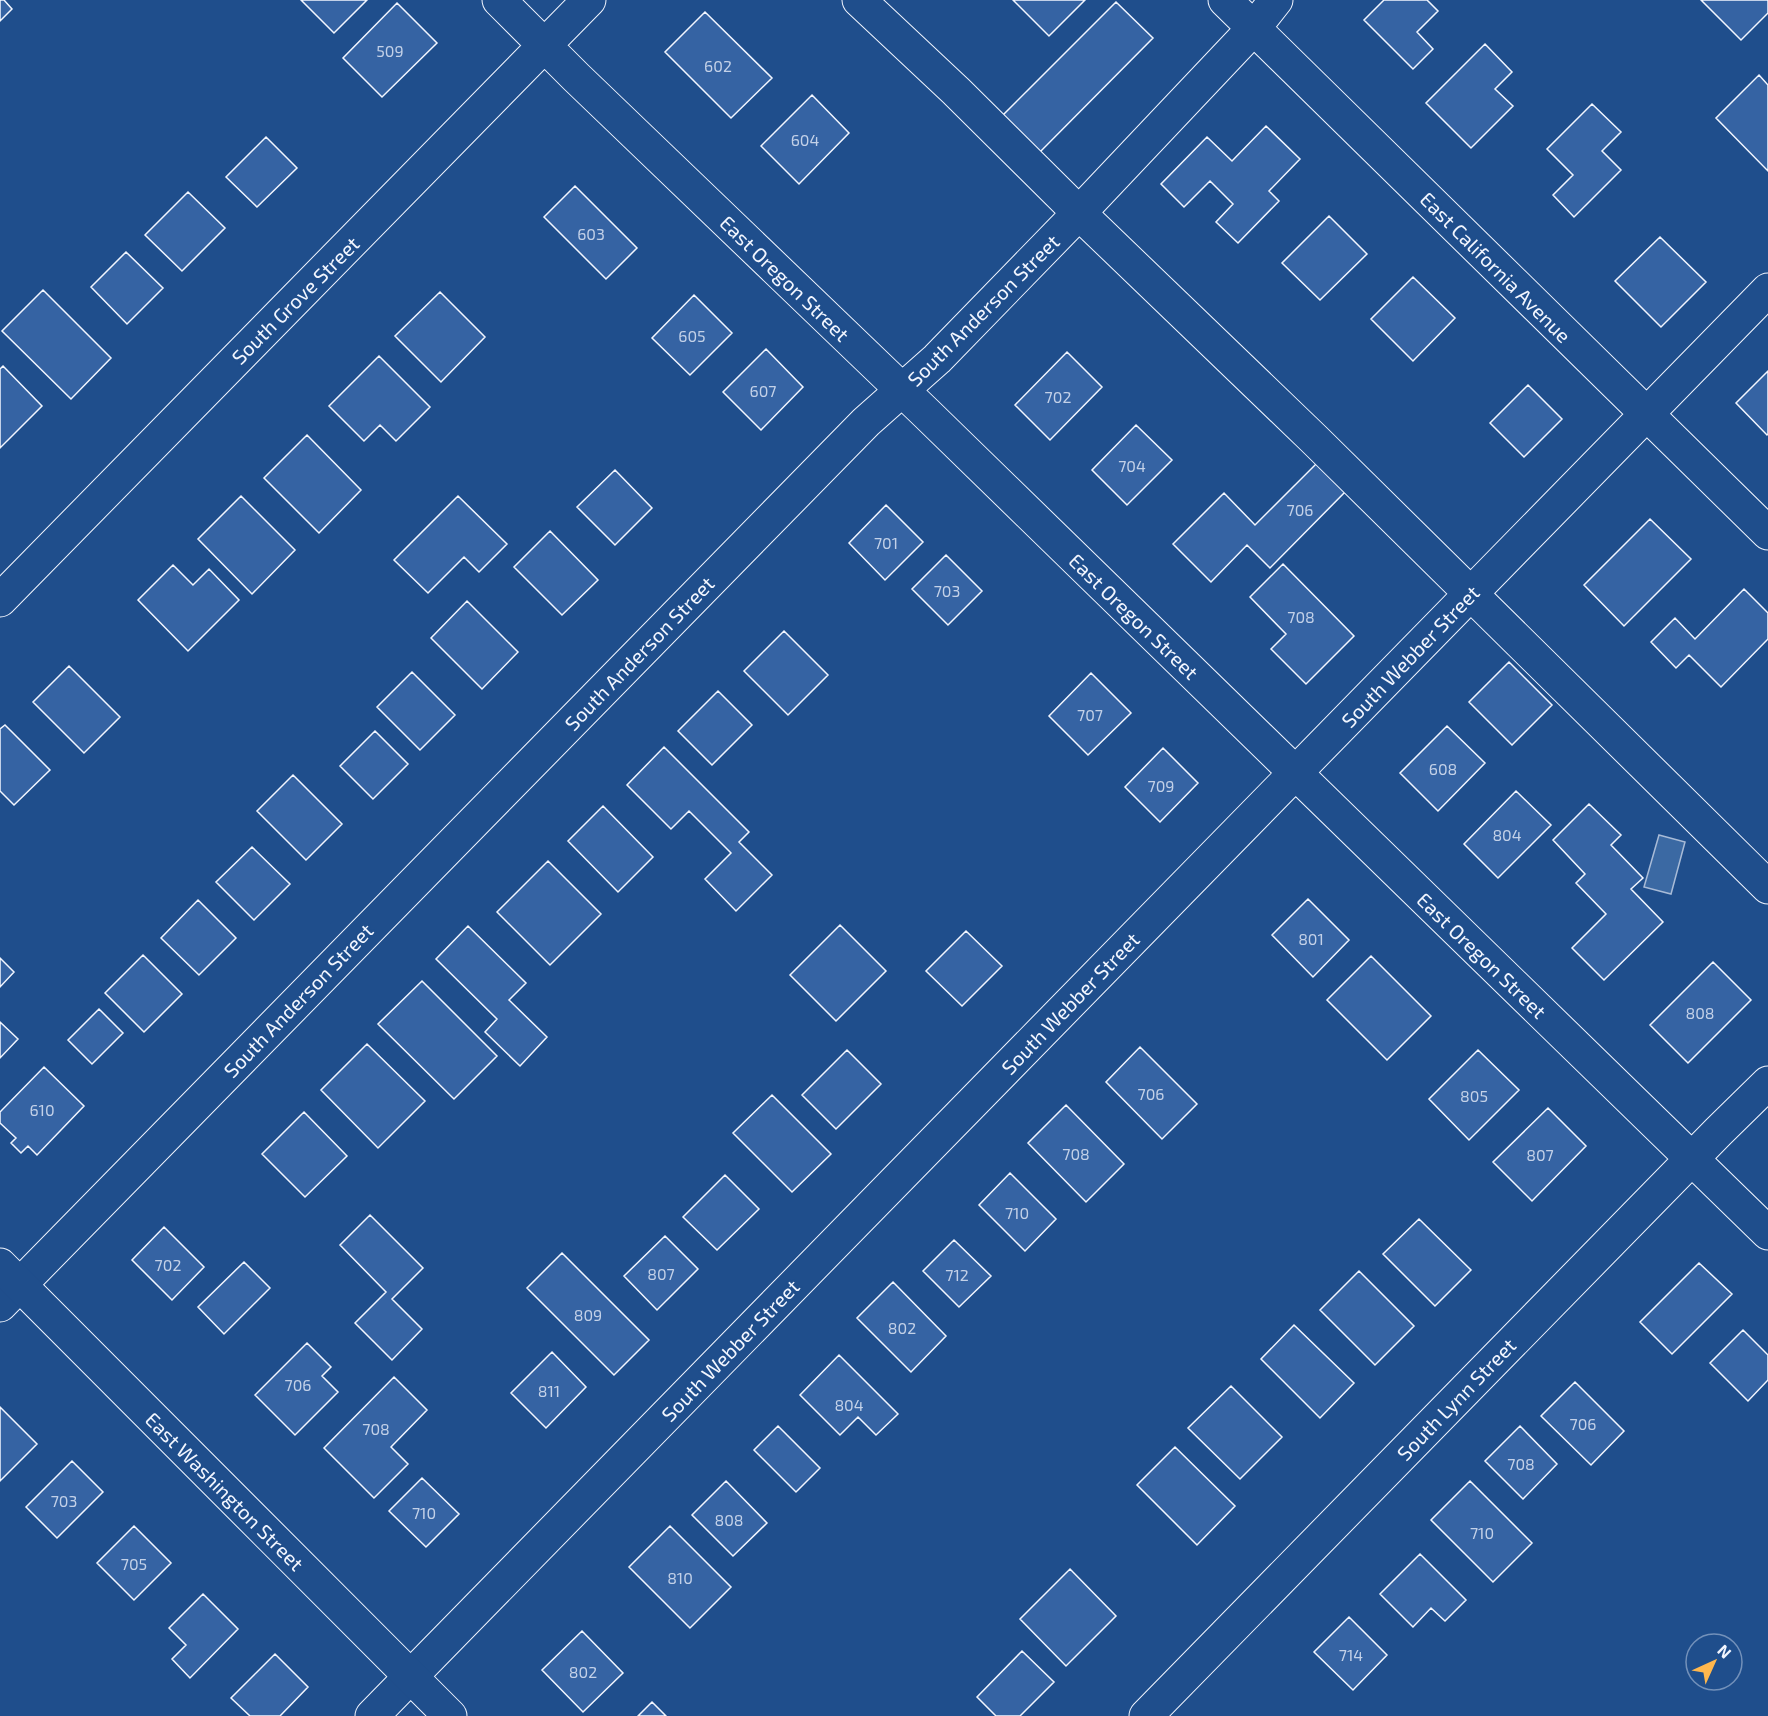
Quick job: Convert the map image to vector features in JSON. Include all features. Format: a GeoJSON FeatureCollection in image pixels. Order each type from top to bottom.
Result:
{"type":"FeatureCollection","features":[{"type":"Feature","properties":{"kind":"street","name":"East Oregon Street"},"geometry":{"type":"LineString","coordinates":[[500,0],[1768,1233]]}},
{"type":"Feature","properties":{"kind":"street","name":"South Grove Street"},"geometry":{"type":"LineString","coordinates":[[0,600],[589,0]]}},
{"type":"Feature","properties":{"kind":"street"},"geometry":{"type":"LineString","coordinates":[[859,0],[1316,440],[1768,887]]}},
{"type":"Feature","properties":{"kind":"street","name":"East California Avenue"},"geometry":{"type":"LineString","coordinates":[[1225,0],[1768,533]]}},
{"type":"Feature","properties":{"kind":"street","name":"South Anderson Street"},"geometry":{"type":"LineString","coordinates":[[7,1285],[866,422],[937,359],[1254,28],[1276,0]]}},
{"type":"Feature","properties":{"kind":"street","name":"South Webber Street"},"geometry":{"type":"LineString","coordinates":[[372,1716],[1768,290]]}},
{"type":"Feature","properties":{"kind":"street","name":"South Lynn Street"},"geometry":{"type":"LineString","coordinates":[[1146,1716],[1768,1083]]}},
{"type":"Feature","properties":{"kind":"street","name":"East Washington Street"},"geometry":{"type":"LineString","coordinates":[[7,1285],[450,1716]]}},
{"type":"Feature","properties":{"kind":"water"},"geometry":{"type":"Polygon","coordinates":[[[1659,835],[1685,842],[1671,894],[1644,887],[1659,835]]]}},
{"type":"Feature","properties":{"kind":"building"},"geometry":{"type":"Polygon","coordinates":[[[0,0],[4,0],[12,9],[0,21],[0,0]]]}},
{"type":"Feature","properties":{"kind":"building"},"geometry":{"type":"Polygon","coordinates":[[[301,0],[367,0],[334,33],[301,0]]]}},
{"type":"Feature","properties":{"kind":"building"},"geometry":{"type":"Polygon","coordinates":[[[1013,0],[1085,0],[1049,36],[1013,0]]]}},
{"type":"Feature","properties":{"kind":"building"},"geometry":{"type":"Polygon","coordinates":[[[1384,0],[1427,0],[1438,11],[1417,32],[1433,49],[1413,69],[1364,20],[1384,0]]]}},
{"type":"Feature","properties":{"kind":"building"},"geometry":{"type":"Polygon","coordinates":[[[1701,0],[1768,0],[1768,13],[1741,40],[1701,0]]]}},
{"type":"Feature","properties":{"kind":"building"},"geometry":{"type":"Polygon","coordinates":[[[1116,2],[1153,38],[1037,155],[1000,118],[1116,2]]]}},
{"type":"Feature","properties":{"kind":"building"},"geometry":{"type":"Polygon","coordinates":[[[397,3],[437,43],[382,97],[343,58],[397,3]]]}},
{"type":"Feature","properties":{"kind":"building"},"geometry":{"type":"Polygon","coordinates":[[[705,12],[772,78],[731,118],[665,52],[705,12]]]}},
{"type":"Feature","properties":{"kind":"building"},"geometry":{"type":"Polygon","coordinates":[[[1485,44],[1512,72],[1495,89],[1513,106],[1471,148],[1426,103],[1485,44]]]}},
{"type":"Feature","properties":{"kind":"building"},"geometry":{"type":"Polygon","coordinates":[[[1759,75],[1768,85],[1768,171],[1716,118],[1759,75]]]}},
{"type":"Feature","properties":{"kind":"building"},"geometry":{"type":"Polygon","coordinates":[[[812,95],[849,133],[799,184],[761,146],[812,95]]]}},
{"type":"Feature","properties":{"kind":"building"},"geometry":{"type":"Polygon","coordinates":[[[1592,104],[1621,132],[1602,151],[1621,170],[1574,217],[1553,195],[1573,175],[1547,149],[1592,104]]]}},
{"type":"Feature","properties":{"kind":"building"},"geometry":{"type":"Polygon","coordinates":[[[1266,126],[1300,159],[1269,191],[1279,201],[1238,243],[1216,222],[1233,204],[1210,181],[1184,207],[1161,184],[1207,137],[1232,161],[1266,126]]]}},
{"type":"Feature","properties":{"kind":"building"},"geometry":{"type":"Polygon","coordinates":[[[266,137],[297,168],[257,207],[226,177],[266,137]]]}},
{"type":"Feature","properties":{"kind":"building"},"geometry":{"type":"Polygon","coordinates":[[[575,186],[637,248],[606,279],[544,217],[575,186]]]}},
{"type":"Feature","properties":{"kind":"building"},"geometry":{"type":"Polygon","coordinates":[[[188,192],[225,228],[182,271],[145,235],[188,192]]]}},
{"type":"Feature","properties":{"kind":"building"},"geometry":{"type":"Polygon","coordinates":[[[1329,216],[1367,254],[1320,300],[1282,263],[1329,216]]]}},
{"type":"Feature","properties":{"kind":"building"},"geometry":{"type":"Polygon","coordinates":[[[1660,237],[1706,282],[1661,327],[1615,281],[1660,237]]]}},
{"type":"Feature","properties":{"kind":"building"},"geometry":{"type":"Polygon","coordinates":[[[126,252],[163,288],[127,324],[91,287],[126,252]]]}},
{"type":"Feature","properties":{"kind":"building"},"geometry":{"type":"Polygon","coordinates":[[[1413,277],[1455,318],[1413,361],[1371,319],[1413,277]]]}},
{"type":"Feature","properties":{"kind":"building"},"geometry":{"type":"Polygon","coordinates":[[[43,290],[111,358],[71,399],[2,331],[43,290]]]}},
{"type":"Feature","properties":{"kind":"building"},"geometry":{"type":"Polygon","coordinates":[[[440,292],[485,337],[441,382],[395,336],[440,292]]]}},
{"type":"Feature","properties":{"kind":"building"},"geometry":{"type":"Polygon","coordinates":[[[694,295],[732,333],[690,375],[652,338],[694,295]]]}},
{"type":"Feature","properties":{"kind":"building"},"geometry":{"type":"Polygon","coordinates":[[[766,349],[803,387],[761,430],[723,392],[766,349]]]}},
{"type":"Feature","properties":{"kind":"building"},"geometry":{"type":"Polygon","coordinates":[[[1067,352],[1102,387],[1050,440],[1015,405],[1067,352]]]}},
{"type":"Feature","properties":{"kind":"building"},"geometry":{"type":"Polygon","coordinates":[[[379,356],[430,407],[396,441],[380,425],[364,441],[329,406],[379,356]]]}},
{"type":"Feature","properties":{"kind":"building"},"geometry":{"type":"Polygon","coordinates":[[[3,366],[42,406],[0,448],[0,369],[3,366]]]}},
{"type":"Feature","properties":{"kind":"building"},"geometry":{"type":"Polygon","coordinates":[[[1768,371],[1768,434],[1767,435],[1736,403],[1768,371]]]}},
{"type":"Feature","properties":{"kind":"building"},"geometry":{"type":"Polygon","coordinates":[[[1528,385],[1562,419],[1524,457],[1490,423],[1528,385]]]}},
{"type":"Feature","properties":{"kind":"building"},"geometry":{"type":"Polygon","coordinates":[[[1136,425],[1172,460],[1127,505],[1092,470],[1136,425]]]}},
{"type":"Feature","properties":{"kind":"building"},"geometry":{"type":"Polygon","coordinates":[[[307,435],[361,490],[319,533],[264,478],[307,435]]]}},
{"type":"Feature","properties":{"kind":"building"},"geometry":{"type":"Polygon","coordinates":[[[1320,460],[1348,489],[1270,568],[1247,545],[1211,582],[1173,544],[1224,493],[1255,525],[1320,460]]]}},
{"type":"Feature","properties":{"kind":"building"},"geometry":{"type":"Polygon","coordinates":[[[615,470],[652,508],[615,545],[577,507],[615,470]]]}},
{"type":"Feature","properties":{"kind":"building"},"geometry":{"type":"Polygon","coordinates":[[[241,496],[295,550],[252,594],[198,539],[241,496]]]}},
{"type":"Feature","properties":{"kind":"building"},"geometry":{"type":"Polygon","coordinates":[[[458,496],[507,544],[479,572],[464,557],[428,593],[394,560],[458,496]]]}},
{"type":"Feature","properties":{"kind":"building"},"geometry":{"type":"Polygon","coordinates":[[[886,505],[923,542],[885,580],[849,543],[886,505]]]}},
{"type":"Feature","properties":{"kind":"building"},"geometry":{"type":"Polygon","coordinates":[[[1650,519],[1691,559],[1624,626],[1584,585],[1650,519]]]}},
{"type":"Feature","properties":{"kind":"building"},"geometry":{"type":"Polygon","coordinates":[[[550,531],[598,580],[562,615],[514,567],[550,531]]]}},
{"type":"Feature","properties":{"kind":"building"},"geometry":{"type":"Polygon","coordinates":[[[946,555],[982,591],[948,625],[912,589],[946,555]]]}},
{"type":"Feature","properties":{"kind":"building"},"geometry":{"type":"Polygon","coordinates":[[[1283,564],[1354,636],[1306,684],[1271,649],[1286,634],[1250,597],[1283,564]]]}},
{"type":"Feature","properties":{"kind":"building"},"geometry":{"type":"Polygon","coordinates":[[[173,565],[193,585],[209,569],[239,600],[188,651],[138,600],[173,565]]]}},
{"type":"Feature","properties":{"kind":"building"},"geometry":{"type":"Polygon","coordinates":[[[1744,589],[1768,613],[1768,639],[1721,687],[1689,655],[1676,668],[1651,642],[1675,618],[1695,639],[1744,589]]]}},
{"type":"Feature","properties":{"kind":"building"},"geometry":{"type":"Polygon","coordinates":[[[467,601],[518,652],[482,689],[431,638],[467,601]]]}},
{"type":"Feature","properties":{"kind":"building"},"geometry":{"type":"Polygon","coordinates":[[[784,631],[828,675],[788,715],[744,671],[784,631]]]}},
{"type":"Feature","properties":{"kind":"building"},"geometry":{"type":"Polygon","coordinates":[[[1509,662],[1552,705],[1512,745],[1469,702],[1509,662]]]}},
{"type":"Feature","properties":{"kind":"building"},"geometry":{"type":"Polygon","coordinates":[[[69,666],[120,717],[84,753],[33,702],[69,666]]]}},
{"type":"Feature","properties":{"kind":"building"},"geometry":{"type":"Polygon","coordinates":[[[412,672],[455,715],[420,750],[377,707],[412,672]]]}},
{"type":"Feature","properties":{"kind":"building"},"geometry":{"type":"Polygon","coordinates":[[[1091,673],[1131,713],[1088,755],[1049,716],[1091,673]]]}},
{"type":"Feature","properties":{"kind":"building"},"geometry":{"type":"Polygon","coordinates":[[[718,691],[752,725],[712,765],[678,731],[718,691]]]}},
{"type":"Feature","properties":{"kind":"building"},"geometry":{"type":"Polygon","coordinates":[[[5,725],[50,770],[14,805],[0,791],[0,729],[5,725]]]}},
{"type":"Feature","properties":{"kind":"building"},"geometry":{"type":"Polygon","coordinates":[[[1447,726],[1485,763],[1438,811],[1400,773],[1447,726]]]}},
{"type":"Feature","properties":{"kind":"building"},"geometry":{"type":"Polygon","coordinates":[[[375,731],[408,764],[373,799],[340,766],[375,731]]]}},
{"type":"Feature","properties":{"kind":"building"},"geometry":{"type":"Polygon","coordinates":[[[664,747],[749,832],[739,842],[772,875],[736,911],[705,879],[731,853],[689,811],[671,829],[627,785],[664,747]]]}},
{"type":"Feature","properties":{"kind":"building"},"geometry":{"type":"Polygon","coordinates":[[[1163,748],[1198,783],[1160,822],[1125,787],[1163,748]]]}},
{"type":"Feature","properties":{"kind":"building"},"geometry":{"type":"Polygon","coordinates":[[[293,775],[342,824],[306,860],[257,811],[293,775]]]}},
{"type":"Feature","properties":{"kind":"building"},"geometry":{"type":"Polygon","coordinates":[[[1516,791],[1551,825],[1498,878],[1464,844],[1516,791]]]}},
{"type":"Feature","properties":{"kind":"building"},"geometry":{"type":"Polygon","coordinates":[[[1589,804],[1621,835],[1611,845],[1643,878],[1631,889],[1663,922],[1604,980],[1572,948],[1606,914],[1576,883],[1585,874],[1553,840],[1589,804]]]}},
{"type":"Feature","properties":{"kind":"building"},"geometry":{"type":"Polygon","coordinates":[[[603,806],[653,857],[618,892],[568,841],[603,806]]]}},
{"type":"Feature","properties":{"kind":"building"},"geometry":{"type":"Polygon","coordinates":[[[252,847],[290,884],[254,920],[216,882],[252,847]]]}},
{"type":"Feature","properties":{"kind":"building"},"geometry":{"type":"Polygon","coordinates":[[[548,861],[601,914],[550,965],[497,912],[548,861]]]}},
{"type":"Feature","properties":{"kind":"building"},"geometry":{"type":"Polygon","coordinates":[[[1308,899],[1349,940],[1313,977],[1272,935],[1308,899]]]}},
{"type":"Feature","properties":{"kind":"building"},"geometry":{"type":"Polygon","coordinates":[[[198,900],[236,938],[199,975],[161,938],[198,900]]]}},
{"type":"Feature","properties":{"kind":"building"},"geometry":{"type":"Polygon","coordinates":[[[840,925],[886,971],[836,1021],[790,975],[840,925]]]}},
{"type":"Feature","properties":{"kind":"building"},"geometry":{"type":"Polygon","coordinates":[[[468,926],[526,983],[509,1000],[547,1037],[520,1066],[485,1032],[497,1019],[436,959],[468,926]]]}},
{"type":"Feature","properties":{"kind":"building"},"geometry":{"type":"Polygon","coordinates":[[[966,931],[1002,966],[962,1006],[926,971],[966,931]]]}},
{"type":"Feature","properties":{"kind":"building"},"geometry":{"type":"Polygon","coordinates":[[[143,955],[182,994],[144,1032],[105,993],[143,955]]]}},
{"type":"Feature","properties":{"kind":"building"},"geometry":{"type":"Polygon","coordinates":[[[1371,956],[1431,1016],[1387,1060],[1327,1000],[1371,956]]]}},
{"type":"Feature","properties":{"kind":"building"},"geometry":{"type":"Polygon","coordinates":[[[0,958],[14,972],[0,987],[0,958]]]}},
{"type":"Feature","properties":{"kind":"building"},"geometry":{"type":"Polygon","coordinates":[[[1713,962],[1751,1000],[1688,1063],[1650,1025],[1713,962]]]}},
{"type":"Feature","properties":{"kind":"building"},"geometry":{"type":"Polygon","coordinates":[[[422,981],[497,1056],[454,1099],[378,1024],[422,981]]]}},
{"type":"Feature","properties":{"kind":"building"},"geometry":{"type":"Polygon","coordinates":[[[99,1009],[123,1033],[92,1064],[68,1040],[99,1009]]]}},
{"type":"Feature","properties":{"kind":"building"},"geometry":{"type":"Polygon","coordinates":[[[0,1022],[18,1039],[0,1058],[0,1022]]]}},
{"type":"Feature","properties":{"kind":"building"},"geometry":{"type":"Polygon","coordinates":[[[367,1044],[425,1101],[378,1148],[321,1090],[367,1044]]]}},
{"type":"Feature","properties":{"kind":"building"},"geometry":{"type":"Polygon","coordinates":[[[1140,1047],[1197,1104],[1162,1139],[1106,1082],[1140,1047]]]}},
{"type":"Feature","properties":{"kind":"building"},"geometry":{"type":"Polygon","coordinates":[[[847,1050],[881,1084],[836,1129],[802,1095],[847,1050]]]}},
{"type":"Feature","properties":{"kind":"building"},"geometry":{"type":"Polygon","coordinates":[[[1478,1050],[1519,1090],[1469,1140],[1429,1099],[1478,1050]]]}},
{"type":"Feature","properties":{"kind":"building"},"geometry":{"type":"Polygon","coordinates":[[[44,1067],[84,1106],[37,1155],[28,1146],[21,1153],[11,1143],[16,1138],[0,1123],[0,1112],[44,1067]]]}},
{"type":"Feature","properties":{"kind":"building"},"geometry":{"type":"Polygon","coordinates":[[[772,1095],[831,1154],[792,1192],[733,1133],[772,1095]]]}},
{"type":"Feature","properties":{"kind":"building"},"geometry":{"type":"Polygon","coordinates":[[[1066,1105],[1124,1164],[1086,1202],[1028,1143],[1066,1105]]]}},
{"type":"Feature","properties":{"kind":"building"},"geometry":{"type":"Polygon","coordinates":[[[1548,1108],[1586,1146],[1532,1201],[1493,1162],[1548,1108]]]}},
{"type":"Feature","properties":{"kind":"building"},"geometry":{"type":"Polygon","coordinates":[[[304,1112],[347,1156],[305,1197],[262,1154],[304,1112]]]}},
{"type":"Feature","properties":{"kind":"building"},"geometry":{"type":"Polygon","coordinates":[[[1010,1173],[1056,1219],[1025,1251],[979,1205],[1010,1173]]]}},
{"type":"Feature","properties":{"kind":"building"},"geometry":{"type":"Polygon","coordinates":[[[725,1175],[759,1209],[717,1250],[683,1217],[725,1175]]]}},
{"type":"Feature","properties":{"kind":"building"},"geometry":{"type":"Polygon","coordinates":[[[370,1215],[423,1268],[392,1299],[422,1329],[392,1360],[355,1323],[386,1292],[340,1245],[370,1215]]]}},
{"type":"Feature","properties":{"kind":"building"},"geometry":{"type":"Polygon","coordinates":[[[1419,1219],[1471,1270],[1435,1306],[1383,1254],[1419,1219]]]}},
{"type":"Feature","properties":{"kind":"building"},"geometry":{"type":"Polygon","coordinates":[[[164,1227],[204,1267],[172,1300],[132,1260],[164,1227]]]}},
{"type":"Feature","properties":{"kind":"building"},"geometry":{"type":"Polygon","coordinates":[[[665,1236],[698,1269],[657,1310],[624,1276],[665,1236]]]}},
{"type":"Feature","properties":{"kind":"building"},"geometry":{"type":"Polygon","coordinates":[[[954,1240],[991,1276],[959,1307],[923,1271],[954,1240]]]}},
{"type":"Feature","properties":{"kind":"building"},"geometry":{"type":"Polygon","coordinates":[[[562,1253],[649,1340],[614,1375],[527,1288],[562,1253]]]}},
{"type":"Feature","properties":{"kind":"building"},"geometry":{"type":"Polygon","coordinates":[[[244,1262],[270,1288],[224,1334],[198,1307],[244,1262]]]}},
{"type":"Feature","properties":{"kind":"building"},"geometry":{"type":"Polygon","coordinates":[[[1699,1263],[1732,1294],[1672,1354],[1640,1322],[1699,1263]]]}},
{"type":"Feature","properties":{"kind":"building"},"geometry":{"type":"Polygon","coordinates":[[[1359,1271],[1414,1326],[1375,1365],[1320,1310],[1359,1271]]]}},
{"type":"Feature","properties":{"kind":"building"},"geometry":{"type":"Polygon","coordinates":[[[893,1282],[946,1336],[911,1372],[857,1318],[893,1282]]]}},
{"type":"Feature","properties":{"kind":"building"},"geometry":{"type":"Polygon","coordinates":[[[1294,1325],[1354,1383],[1320,1418],[1261,1359],[1294,1325]]]}},
{"type":"Feature","properties":{"kind":"building"},"geometry":{"type":"Polygon","coordinates":[[[1743,1330],[1768,1355],[1768,1380],[1748,1401],[1710,1363],[1743,1330]]]}},
{"type":"Feature","properties":{"kind":"building"},"geometry":{"type":"Polygon","coordinates":[[[307,1343],[331,1367],[322,1376],[338,1392],[295,1435],[255,1395],[307,1343]]]}},
{"type":"Feature","properties":{"kind":"building"},"geometry":{"type":"Polygon","coordinates":[[[552,1352],[586,1387],[546,1428],[511,1393],[552,1352]]]}},
{"type":"Feature","properties":{"kind":"building"},"geometry":{"type":"Polygon","coordinates":[[[839,1355],[898,1414],[876,1435],[858,1417],[840,1435],[800,1395],[839,1355]]]}},
{"type":"Feature","properties":{"kind":"building"},"geometry":{"type":"Polygon","coordinates":[[[394,1377],[427,1410],[391,1447],[408,1464],[374,1498],[324,1448],[394,1377]]]}},
{"type":"Feature","properties":{"kind":"building"},"geometry":{"type":"Polygon","coordinates":[[[1575,1382],[1624,1431],[1591,1465],[1541,1416],[1575,1382]]]}},
{"type":"Feature","properties":{"kind":"building"},"geometry":{"type":"Polygon","coordinates":[[[1231,1386],[1282,1437],[1240,1479],[1188,1428],[1231,1386]]]}},
{"type":"Feature","properties":{"kind":"building"},"geometry":{"type":"Polygon","coordinates":[[[0,1407],[37,1444],[0,1481],[0,1407]]]}},
{"type":"Feature","properties":{"kind":"building"},"geometry":{"type":"Polygon","coordinates":[[[778,1426],[820,1468],[796,1492],[754,1450],[778,1426]]]}},
{"type":"Feature","properties":{"kind":"building"},"geometry":{"type":"Polygon","coordinates":[[[1520,1426],[1557,1464],[1523,1499],[1485,1461],[1520,1426]]]}},
{"type":"Feature","properties":{"kind":"building"},"geometry":{"type":"Polygon","coordinates":[[[1175,1447],[1235,1506],[1197,1545],[1137,1485],[1175,1447]]]}},
{"type":"Feature","properties":{"kind":"building"},"geometry":{"type":"Polygon","coordinates":[[[72,1461],[103,1492],[57,1538],[26,1507],[72,1461]]]}},
{"type":"Feature","properties":{"kind":"building"},"geometry":{"type":"Polygon","coordinates":[[[422,1478],[459,1514],[426,1547],[389,1511],[422,1478]]]}},
{"type":"Feature","properties":{"kind":"building"},"geometry":{"type":"Polygon","coordinates":[[[726,1481],[767,1523],[733,1556],[692,1515],[726,1481]]]}},
{"type":"Feature","properties":{"kind":"building"},"geometry":{"type":"Polygon","coordinates":[[[1470,1481],[1532,1543],[1493,1582],[1431,1520],[1470,1481]]]}},
{"type":"Feature","properties":{"kind":"building"},"geometry":{"type":"Polygon","coordinates":[[[134,1526],[171,1563],[134,1600],[97,1563],[134,1526]]]}},
{"type":"Feature","properties":{"kind":"building"},"geometry":{"type":"Polygon","coordinates":[[[670,1526],[731,1587],[690,1628],[629,1567],[670,1526]]]}},
{"type":"Feature","properties":{"kind":"building"},"geometry":{"type":"Polygon","coordinates":[[[1420,1554],[1466,1600],[1445,1621],[1431,1608],[1413,1627],[1380,1594],[1420,1554]]]}},
{"type":"Feature","properties":{"kind":"building"},"geometry":{"type":"Polygon","coordinates":[[[1070,1569],[1116,1616],[1066,1666],[1020,1619],[1070,1569]]]}},
{"type":"Feature","properties":{"kind":"building"},"geometry":{"type":"Polygon","coordinates":[[[203,1594],[238,1629],[190,1678],[172,1659],[186,1645],[169,1628],[203,1594]]]}},
{"type":"Feature","properties":{"kind":"building"},"geometry":{"type":"Polygon","coordinates":[[[1349,1617],[1387,1655],[1353,1690],[1314,1652],[1349,1617]]]}},
{"type":"Feature","properties":{"kind":"building"},"geometry":{"type":"Polygon","coordinates":[[[582,1631],[623,1673],[583,1712],[542,1670],[582,1631]]]}},
{"type":"Feature","properties":{"kind":"building"},"geometry":{"type":"Polygon","coordinates":[[[1022,1651],[1054,1682],[1020,1716],[996,1716],[977,1697],[1022,1651]]]}},
{"type":"Feature","properties":{"kind":"building"},"geometry":{"type":"Polygon","coordinates":[[[275,1654],[308,1687],[280,1716],[250,1716],[231,1698],[275,1654]]]}},
{"type":"Feature","properties":{"kind":"building"},"geometry":{"type":"Polygon","coordinates":[[[652,1702],[666,1716],[638,1716],[652,1702]]]}}]}
